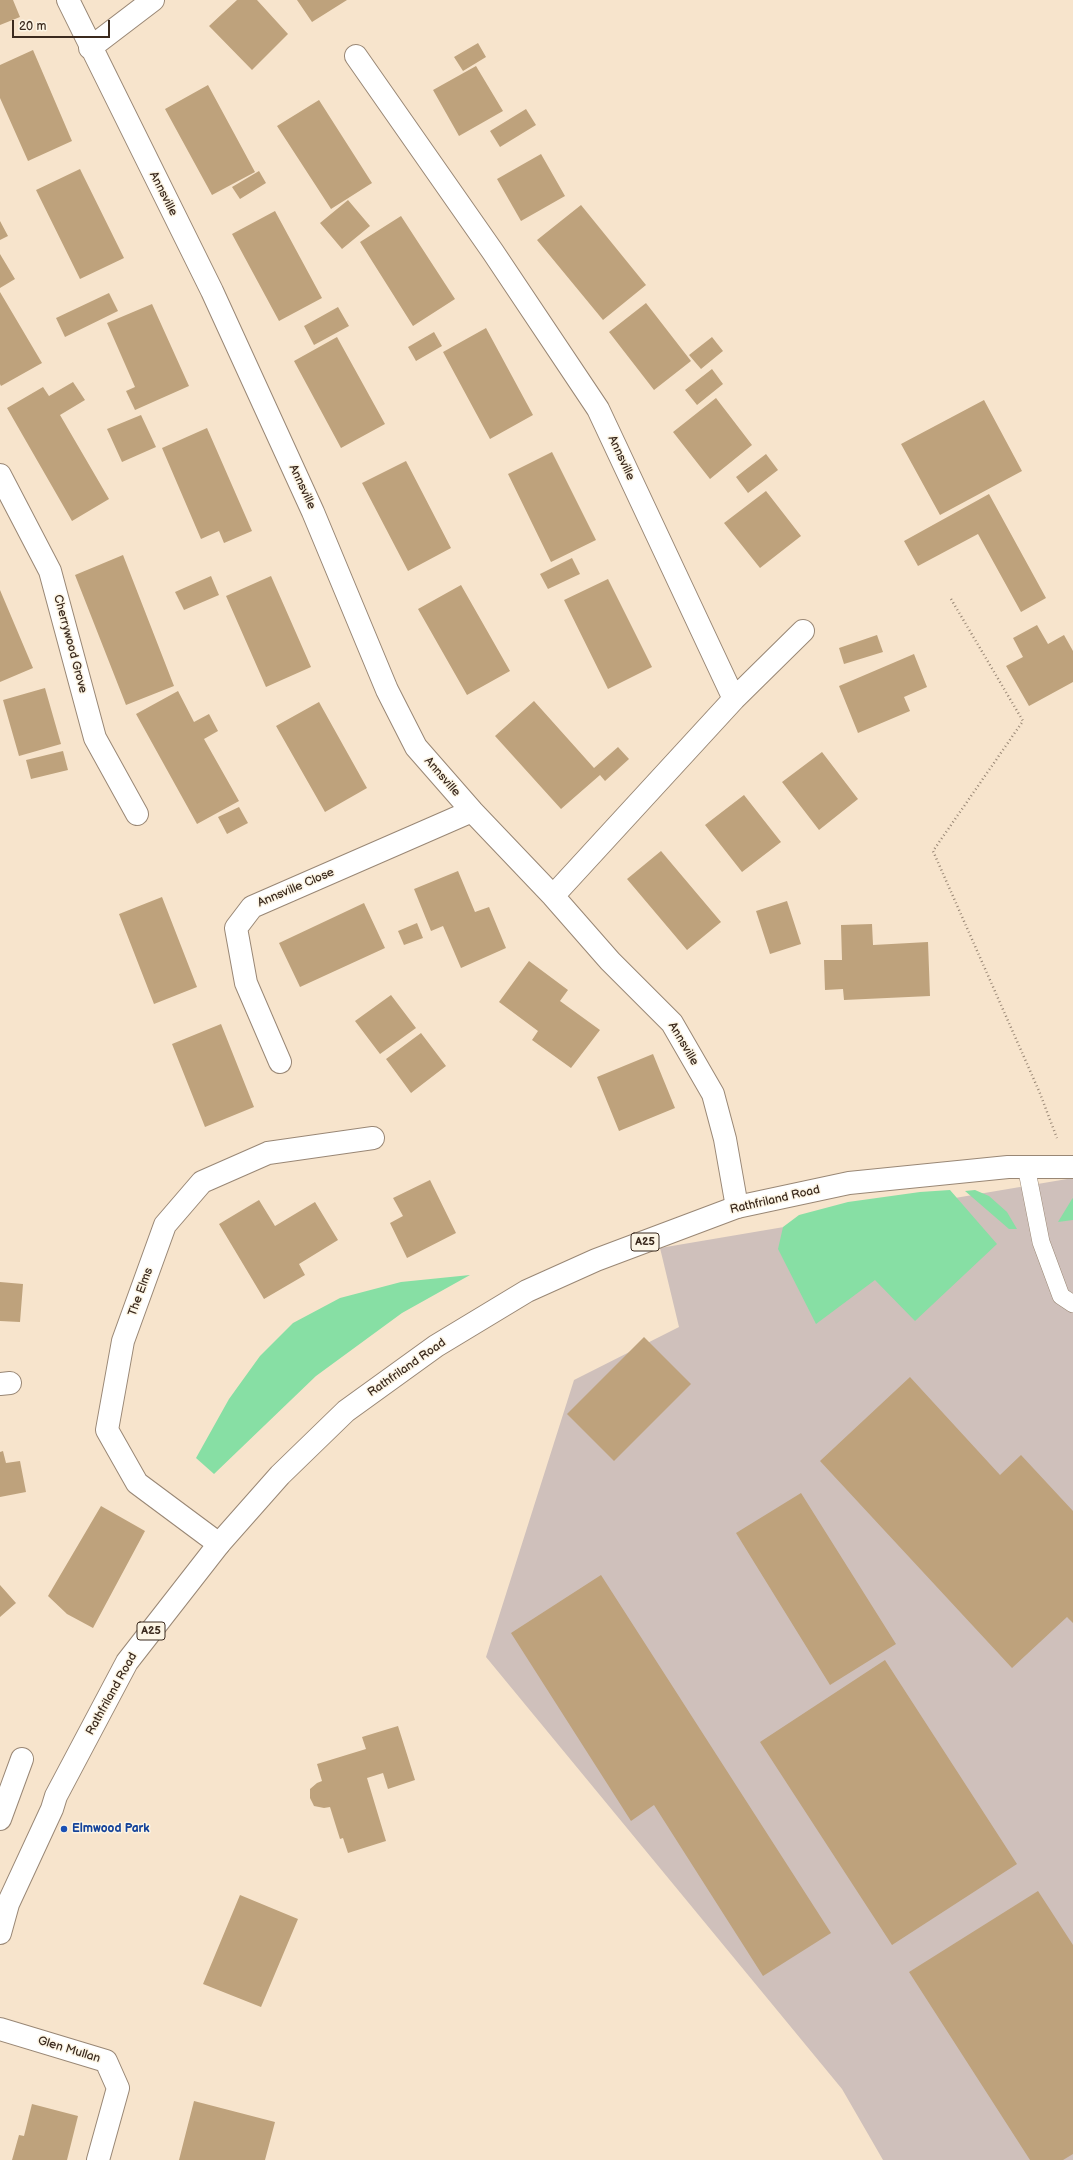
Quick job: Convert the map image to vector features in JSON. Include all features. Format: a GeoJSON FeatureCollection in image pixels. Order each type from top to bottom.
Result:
{"type":"FeatureCollection","features":[{"type":"Feature","properties":{"kind":"street","name":"Annsville"},"geometry":{"type":"LineString","coordinates":[[68,0],[90,48],[212,291],[313,512],[387,690],[416,747],[472,811],[553,896],[610,961],[672,1023],[713,1094],[725,1139],[737,1207]]}},
{"type":"Feature","properties":{"kind":"street"},"geometry":{"type":"LineString","coordinates":[[90,48],[153,0]]}},
{"type":"Feature","properties":{"kind":"street","name":"Annsville"},"geometry":{"type":"LineString","coordinates":[[356,56],[493,252],[598,409],[734,699]]}},
{"type":"Feature","properties":{"kind":"street","name":"Cherrywood Grove"},"geometry":{"type":"LineString","coordinates":[[0,475],[50,571],[95,738],[137,814]]}},
{"type":"Feature","properties":{"kind":"street"},"geometry":{"type":"LineString","coordinates":[[553,896],[734,699],[803,631]]}},
{"type":"Feature","properties":{"kind":"street","name":"Annsville Close"},"geometry":{"type":"LineString","coordinates":[[280,1062],[246,983],[236,928],[252,907],[472,811]]}},
{"type":"Feature","properties":{"kind":"street","name":"The Elms"},"geometry":{"type":"LineString","coordinates":[[219,1544],[137,1483],[107,1430],[123,1341],[165,1225],[202,1182],[268,1153],[373,1138]]}},
{"type":"Feature","properties":{"kind":"street","name":"Rathfriland Road"},"geometry":{"type":"LineString","coordinates":[[0,1933],[8,1904],[52,1809],[56,1796],[127,1662],[219,1544],[280,1475],[346,1410],[436,1346],[527,1291],[596,1260],[737,1207],[850,1183],[928,1174],[1026,1166],[1070,1167]]}},
{"type":"Feature","properties":{"kind":"street"},"geometry":{"type":"LineString","coordinates":[[0,1819],[5,1787],[22,1759]]}},
{"type":"Feature","properties":{"kind":"street","name":"Glen Mullan"},"geometry":{"type":"LineString","coordinates":[[0,2029],[106,2060],[118,2088],[98,2160]]}},
{"type":"Feature","properties":{"kind":"lane"},"geometry":{"type":"LineString","coordinates":[[1026,1166],[1041,1242],[1061,1296],[1073,1304]]}},
{"type":"Feature","properties":{"kind":"path"},"geometry":{"type":"LineString","coordinates":[[951,599],[1023,721],[934,851],[1039,1091],[1070,1167]]}},
{"type":"Feature","properties":{"kind":"shaded area"},"geometry":{"type":"Polygon","coordinates":[[[1073,1178],[1073,2160],[883,2160],[842,2089],[486,1657],[574,1380],[679,1327],[660,1248],[1073,1178]]]}},
{"type":"Feature","properties":{"kind":"green space"},"geometry":{"type":"Polygon","coordinates":[[[950,1190],[997,1244],[915,1321],[875,1280],[816,1324],[778,1249],[783,1227],[799,1215],[848,1202],[920,1192],[950,1190]]]}},
{"type":"Feature","properties":{"kind":"green space"},"geometry":{"type":"Polygon","coordinates":[[[975,1190],[989,1196],[1007,1212],[1017,1229],[1009,1229],[965,1191],[975,1190]]]}},
{"type":"Feature","properties":{"kind":"green space"},"geometry":{"type":"Polygon","coordinates":[[[1073,1198],[1073,1220],[1058,1222],[1072,1199],[1073,1198]]]}},
{"type":"Feature","properties":{"kind":"green space"},"geometry":{"type":"Polygon","coordinates":[[[470,1275],[402,1313],[316,1376],[214,1474],[196,1458],[229,1399],[260,1356],[293,1323],[340,1298],[401,1282],[470,1275]]]}},
{"type":"Feature","properties":{"kind":"building"},"geometry":{"type":"Polygon","coordinates":[[[0,0],[13,0],[20,17],[0,25],[0,0]]]}},
{"type":"Feature","properties":{"kind":"building"},"geometry":{"type":"Polygon","coordinates":[[[237,0],[257,0],[288,34],[252,70],[209,26],[237,0]]]}},
{"type":"Feature","properties":{"kind":"building"},"geometry":{"type":"Polygon","coordinates":[[[297,0],[347,0],[312,22],[297,0]]]}},
{"type":"Feature","properties":{"kind":"building"},"geometry":{"type":"Polygon","coordinates":[[[478,43],[486,57],[463,71],[454,57],[478,43]]]}},
{"type":"Feature","properties":{"kind":"building"},"geometry":{"type":"Polygon","coordinates":[[[33,50],[72,141],[28,161],[0,98],[0,65],[33,50]]]}},
{"type":"Feature","properties":{"kind":"building"},"geometry":{"type":"Polygon","coordinates":[[[476,66],[503,111],[459,136],[433,90],[476,66]]]}},
{"type":"Feature","properties":{"kind":"building"},"geometry":{"type":"Polygon","coordinates":[[[208,85],[255,172],[212,195],[165,109],[208,85]]]}},
{"type":"Feature","properties":{"kind":"building"},"geometry":{"type":"Polygon","coordinates":[[[319,100],[372,183],[331,209],[277,126],[319,100]]]}},
{"type":"Feature","properties":{"kind":"building"},"geometry":{"type":"Polygon","coordinates":[[[526,109],[536,125],[500,147],[490,131],[526,109]]]}},
{"type":"Feature","properties":{"kind":"building"},"geometry":{"type":"Polygon","coordinates":[[[541,154],[565,196],[521,221],[497,179],[541,154]]]}},
{"type":"Feature","properties":{"kind":"building"},"geometry":{"type":"Polygon","coordinates":[[[80,169],[124,258],[80,279],[36,190],[80,169]]]}},
{"type":"Feature","properties":{"kind":"building"},"geometry":{"type":"Polygon","coordinates":[[[259,171],[266,183],[240,199],[232,187],[259,171]]]}},
{"type":"Feature","properties":{"kind":"building"},"geometry":{"type":"Polygon","coordinates":[[[348,200],[370,226],[342,249],[320,223],[348,200]]]}},
{"type":"Feature","properties":{"kind":"building"},"geometry":{"type":"Polygon","coordinates":[[[581,205],[646,285],[603,320],[537,240],[581,205]]]}},
{"type":"Feature","properties":{"kind":"building"},"geometry":{"type":"Polygon","coordinates":[[[275,211],[322,298],[279,321],[232,234],[275,211]]]}},
{"type":"Feature","properties":{"kind":"building"},"geometry":{"type":"Polygon","coordinates":[[[401,216],[455,299],[413,326],[360,242],[401,216]]]}},
{"type":"Feature","properties":{"kind":"building"},"geometry":{"type":"Polygon","coordinates":[[[0,221],[8,236],[0,240],[0,221]]]}},
{"type":"Feature","properties":{"kind":"building"},"geometry":{"type":"Polygon","coordinates":[[[0,254],[15,279],[0,288],[0,254]]]}},
{"type":"Feature","properties":{"kind":"building"},"geometry":{"type":"Polygon","coordinates":[[[0,292],[42,363],[1,386],[0,384],[0,292]]]}},
{"type":"Feature","properties":{"kind":"building"},"geometry":{"type":"Polygon","coordinates":[[[109,293],[118,311],[65,337],[56,318],[109,293]]]}},
{"type":"Feature","properties":{"kind":"building"},"geometry":{"type":"Polygon","coordinates":[[[646,303],[691,361],[654,390],[609,332],[646,303]]]}},
{"type":"Feature","properties":{"kind":"building"},"geometry":{"type":"Polygon","coordinates":[[[152,304],[189,386],[135,410],[126,391],[135,387],[107,323],[152,304]]]}},
{"type":"Feature","properties":{"kind":"building"},"geometry":{"type":"Polygon","coordinates":[[[338,307],[349,326],[314,345],[304,326],[338,307]]]}},
{"type":"Feature","properties":{"kind":"building"},"geometry":{"type":"Polygon","coordinates":[[[486,328],[533,415],[490,439],[443,352],[486,328]]]}},
{"type":"Feature","properties":{"kind":"building"},"geometry":{"type":"Polygon","coordinates":[[[434,332],[442,346],[416,361],[408,347],[434,332]]]}},
{"type":"Feature","properties":{"kind":"building"},"geometry":{"type":"Polygon","coordinates":[[[337,337],[385,424],[341,448],[294,361],[337,337]]]}},
{"type":"Feature","properties":{"kind":"building"},"geometry":{"type":"Polygon","coordinates":[[[712,337],[723,351],[701,369],[689,355],[712,337]]]}},
{"type":"Feature","properties":{"kind":"building"},"geometry":{"type":"Polygon","coordinates":[[[712,369],[723,384],[697,405],[685,390],[712,369]]]}},
{"type":"Feature","properties":{"kind":"building"},"geometry":{"type":"Polygon","coordinates":[[[73,382],[85,400],[60,415],[109,499],[72,521],[7,408],[43,387],[49,396],[73,382]]]}},
{"type":"Feature","properties":{"kind":"building"},"geometry":{"type":"Polygon","coordinates":[[[716,398],[752,445],[710,479],[673,432],[716,398]]]}},
{"type":"Feature","properties":{"kind":"building"},"geometry":{"type":"Polygon","coordinates":[[[984,400],[1022,471],[940,515],[901,444],[984,400]]]}},
{"type":"Feature","properties":{"kind":"building"},"geometry":{"type":"Polygon","coordinates":[[[141,415],[156,447],[122,462],[107,429],[141,415]]]}},
{"type":"Feature","properties":{"kind":"building"},"geometry":{"type":"Polygon","coordinates":[[[207,428],[252,531],[224,543],[219,531],[201,539],[162,448],[207,428]]]}},
{"type":"Feature","properties":{"kind":"building"},"geometry":{"type":"Polygon","coordinates":[[[552,452],[596,540],[551,562],[508,474],[552,452]]]}},
{"type":"Feature","properties":{"kind":"building"},"geometry":{"type":"Polygon","coordinates":[[[766,454],[778,470],[748,493],[736,477],[766,454]]]}},
{"type":"Feature","properties":{"kind":"building"},"geometry":{"type":"Polygon","coordinates":[[[406,461],[451,548],[408,571],[362,483],[406,461]]]}},
{"type":"Feature","properties":{"kind":"building"},"geometry":{"type":"Polygon","coordinates":[[[766,491],[801,536],[760,568],[724,523],[766,491]]]}},
{"type":"Feature","properties":{"kind":"building"},"geometry":{"type":"Polygon","coordinates":[[[989,494],[1046,598],[1021,612],[978,534],[918,566],[904,541],[989,494]]]}},
{"type":"Feature","properties":{"kind":"building"},"geometry":{"type":"Polygon","coordinates":[[[123,555],[174,686],[126,705],[75,575],[123,555]]]}},
{"type":"Feature","properties":{"kind":"building"},"geometry":{"type":"Polygon","coordinates":[[[572,558],[580,574],[548,589],[540,574],[572,558]]]}},
{"type":"Feature","properties":{"kind":"building"},"geometry":{"type":"Polygon","coordinates":[[[211,576],[219,595],[184,610],[175,592],[211,576]]]}},
{"type":"Feature","properties":{"kind":"building"},"geometry":{"type":"Polygon","coordinates":[[[271,576],[311,667],[266,687],[226,596],[271,576]]]}},
{"type":"Feature","properties":{"kind":"building"},"geometry":{"type":"Polygon","coordinates":[[[608,579],[652,667],[608,689],[564,600],[608,579]]]}},
{"type":"Feature","properties":{"kind":"building"},"geometry":{"type":"Polygon","coordinates":[[[461,585],[510,671],[467,695],[418,609],[461,585]]]}},
{"type":"Feature","properties":{"kind":"building"},"geometry":{"type":"Polygon","coordinates":[[[0,590],[33,668],[0,682],[0,590]]]}},
{"type":"Feature","properties":{"kind":"building"},"geometry":{"type":"Polygon","coordinates":[[[1037,625],[1048,644],[1064,635],[1073,651],[1073,682],[1029,706],[1006,666],[1023,657],[1013,638],[1037,625]]]}},
{"type":"Feature","properties":{"kind":"building"},"geometry":{"type":"Polygon","coordinates":[[[877,635],[883,652],[844,664],[839,648],[877,635]]]}},
{"type":"Feature","properties":{"kind":"building"},"geometry":{"type":"Polygon","coordinates":[[[914,654],[927,687],[904,697],[910,711],[858,733],[839,686],[914,654]]]}},
{"type":"Feature","properties":{"kind":"building"},"geometry":{"type":"Polygon","coordinates":[[[45,688],[61,744],[19,756],[3,700],[45,688]]]}},
{"type":"Feature","properties":{"kind":"building"},"geometry":{"type":"Polygon","coordinates":[[[178,691],[194,722],[209,714],[218,731],[204,739],[239,801],[197,824],[136,714],[178,691]]]}},
{"type":"Feature","properties":{"kind":"building"},"geometry":{"type":"Polygon","coordinates":[[[534,701],[594,768],[618,747],[629,759],[605,781],[600,775],[561,809],[495,736],[534,701]]]}},
{"type":"Feature","properties":{"kind":"building"},"geometry":{"type":"Polygon","coordinates":[[[319,702],[367,788],[325,812],[276,726],[319,702]]]}},
{"type":"Feature","properties":{"kind":"building"},"geometry":{"type":"Polygon","coordinates":[[[63,751],[68,770],[31,779],[26,760],[63,751]]]}},
{"type":"Feature","properties":{"kind":"building"},"geometry":{"type":"Polygon","coordinates":[[[822,752],[858,799],[819,830],[782,782],[822,752]]]}},
{"type":"Feature","properties":{"kind":"building"},"geometry":{"type":"Polygon","coordinates":[[[744,795],[781,842],[742,872],[705,825],[744,795]]]}},
{"type":"Feature","properties":{"kind":"building"},"geometry":{"type":"Polygon","coordinates":[[[239,807],[248,823],[227,834],[218,817],[239,807]]]}},
{"type":"Feature","properties":{"kind":"building"},"geometry":{"type":"Polygon","coordinates":[[[661,851],[721,922],[687,950],[627,879],[661,851]]]}},
{"type":"Feature","properties":{"kind":"building"},"geometry":{"type":"Polygon","coordinates":[[[458,871],[475,912],[489,907],[506,948],[461,968],[443,926],[431,931],[414,889],[458,871]]]}},
{"type":"Feature","properties":{"kind":"building"},"geometry":{"type":"Polygon","coordinates":[[[162,897],[197,987],[154,1004],[119,914],[162,897]]]}},
{"type":"Feature","properties":{"kind":"building"},"geometry":{"type":"Polygon","coordinates":[[[787,901],[801,944],[770,954],[756,911],[787,901]]]}},
{"type":"Feature","properties":{"kind":"building"},"geometry":{"type":"Polygon","coordinates":[[[364,903],[385,948],[300,987],[279,943],[364,903]]]}},
{"type":"Feature","properties":{"kind":"building"},"geometry":{"type":"Polygon","coordinates":[[[417,923],[423,938],[404,945],[398,931],[417,923]]]}},
{"type":"Feature","properties":{"kind":"building"},"geometry":{"type":"Polygon","coordinates":[[[872,924],[873,945],[928,942],[930,996],[844,1000],[843,989],[825,990],[824,960],[842,960],[841,925],[872,924]]]}},
{"type":"Feature","properties":{"kind":"building"},"geometry":{"type":"Polygon","coordinates":[[[529,961],[568,990],[560,1001],[600,1030],[571,1068],[532,1040],[538,1031],[499,1002],[529,961]]]}},
{"type":"Feature","properties":{"kind":"building"},"geometry":{"type":"Polygon","coordinates":[[[391,995],[416,1028],[380,1054],[355,1021],[391,995]]]}},
{"type":"Feature","properties":{"kind":"building"},"geometry":{"type":"Polygon","coordinates":[[[221,1024],[254,1107],[205,1127],[172,1044],[221,1024]]]}},
{"type":"Feature","properties":{"kind":"building"},"geometry":{"type":"Polygon","coordinates":[[[421,1033],[446,1066],[411,1093],[386,1059],[421,1033]]]}},
{"type":"Feature","properties":{"kind":"building"},"geometry":{"type":"Polygon","coordinates":[[[653,1054],[675,1108],[619,1131],[597,1077],[653,1054]]]}},
{"type":"Feature","properties":{"kind":"building"},"geometry":{"type":"Polygon","coordinates":[[[430,1180],[456,1233],[407,1258],[390,1223],[403,1216],[393,1198],[430,1180]]]}},
{"type":"Feature","properties":{"kind":"building"},"geometry":{"type":"Polygon","coordinates":[[[259,1200],[275,1226],[315,1202],[338,1240],[299,1264],[305,1275],[264,1299],[219,1224],[259,1200]]]}},
{"type":"Feature","properties":{"kind":"building"},"geometry":{"type":"Polygon","coordinates":[[[0,1282],[23,1284],[20,1322],[0,1321],[0,1282]]]}},
{"type":"Feature","properties":{"kind":"building"},"geometry":{"type":"Polygon","coordinates":[[[644,1337],[691,1384],[614,1461],[567,1414],[644,1337]]]}},
{"type":"Feature","properties":{"kind":"building"},"geometry":{"type":"Polygon","coordinates":[[[910,1377],[1000,1475],[1021,1455],[1073,1511],[1073,1623],[1067,1617],[1012,1668],[820,1461],[910,1377]]]}},
{"type":"Feature","properties":{"kind":"building"},"geometry":{"type":"Polygon","coordinates":[[[3,1451],[6,1463],[20,1461],[26,1492],[0,1497],[0,1452],[3,1451]]]}},
{"type":"Feature","properties":{"kind":"building"},"geometry":{"type":"Polygon","coordinates":[[[801,1493],[896,1644],[830,1685],[736,1533],[801,1493]]]}},
{"type":"Feature","properties":{"kind":"building"},"geometry":{"type":"Polygon","coordinates":[[[101,1506],[145,1531],[93,1628],[67,1614],[48,1596],[101,1506]]]}},
{"type":"Feature","properties":{"kind":"building"},"geometry":{"type":"Polygon","coordinates":[[[601,1575],[831,1933],[763,1976],[654,1805],[631,1821],[511,1633],[601,1575]]]}},
{"type":"Feature","properties":{"kind":"building"},"geometry":{"type":"Polygon","coordinates":[[[0,1585],[16,1603],[0,1617],[0,1585]]]}},
{"type":"Feature","properties":{"kind":"building"},"geometry":{"type":"Polygon","coordinates":[[[885,1660],[1017,1864],[892,1945],[760,1742],[885,1660]]]}},
{"type":"Feature","properties":{"kind":"building"},"geometry":{"type":"Polygon","coordinates":[[[398,1726],[415,1780],[388,1789],[383,1773],[367,1778],[386,1841],[348,1853],[343,1838],[340,1839],[330,1807],[324,1808],[314,1806],[310,1798],[310,1789],[322,1781],[317,1764],[366,1749],[362,1737],[398,1726]]]}},
{"type":"Feature","properties":{"kind":"building"},"geometry":{"type":"Polygon","coordinates":[[[1038,1891],[1073,1945],[1073,2154],[1063,2160],[1030,2160],[909,1972],[1038,1891]]]}},
{"type":"Feature","properties":{"kind":"building"},"geometry":{"type":"Polygon","coordinates":[[[240,1895],[298,1919],[261,2007],[203,1984],[240,1895]]]}},
{"type":"Feature","properties":{"kind":"building"},"geometry":{"type":"Polygon","coordinates":[[[194,2101],[275,2122],[265,2160],[179,2160],[194,2101]]]}},
{"type":"Feature","properties":{"kind":"building"},"geometry":{"type":"Polygon","coordinates":[[[32,2104],[78,2116],[67,2160],[12,2160],[19,2135],[24,2136],[32,2104]]]}},
{"type":"Feature","properties":{"kind":"place","name":"Elmwood Park"},"geometry":{"type":"Point","coordinates":[64,1829]}}]}
